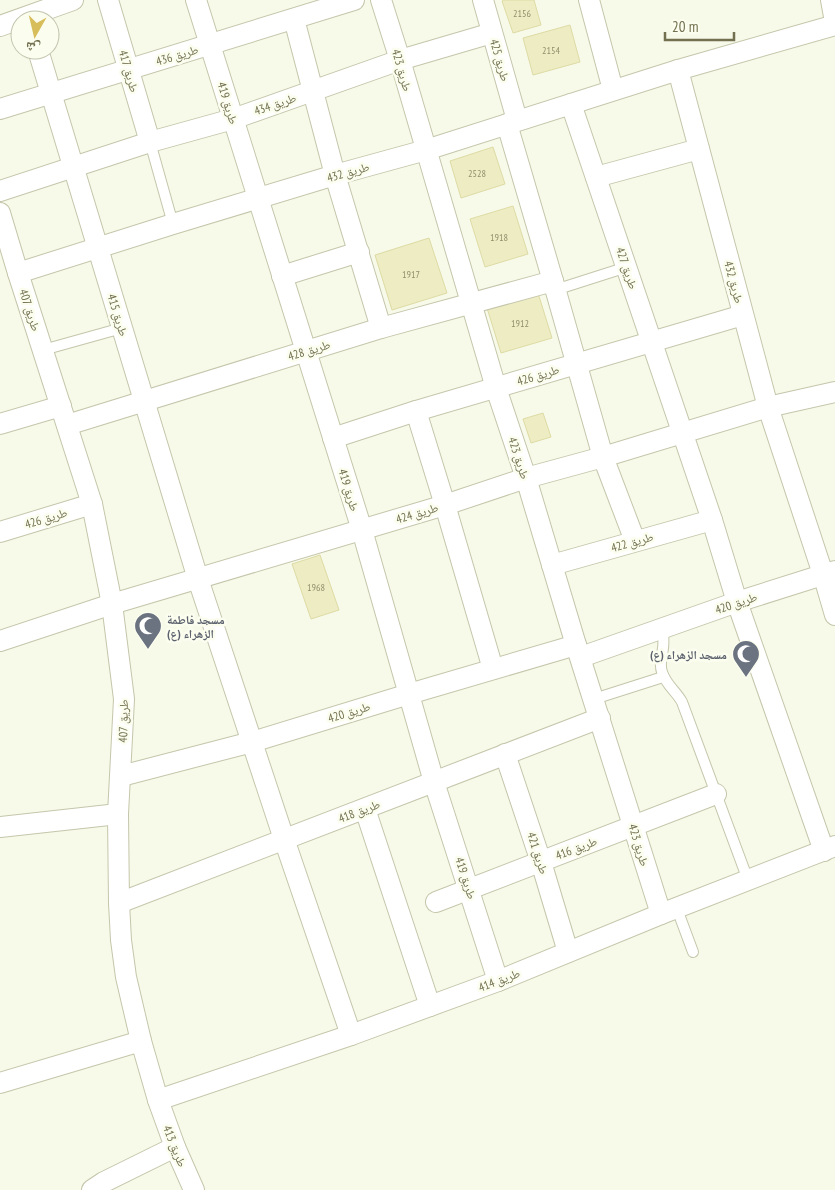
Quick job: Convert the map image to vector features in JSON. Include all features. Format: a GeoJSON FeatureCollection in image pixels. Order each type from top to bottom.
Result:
{"type":"FeatureCollection","features":[{"type":"Feature","properties":{"kind":"street"},"geometry":{"type":"LineString","coordinates":[[48,10],[73,0]]}},
{"type":"Feature","properties":{"kind":"street","name":"طريق 417"},"geometry":{"type":"LineString","coordinates":[[108,0],[150,142]]}},
{"type":"Feature","properties":{"kind":"street","name":"طريق 419"},"geometry":{"type":"LineString","coordinates":[[196,0],[362,530],[434,782],[498,981]]}},
{"type":"Feature","properties":{"kind":"street","name":"طريق 436"},"geometry":{"type":"LineString","coordinates":[[0,110],[354,0]]}},
{"type":"Feature","properties":{"kind":"street","name":"طريق 423"},"geometry":{"type":"LineString","coordinates":[[381,0],[496,388],[526,478],[578,651],[634,827],[669,912]]}},
{"type":"Feature","properties":{"kind":"street","name":"طريق 425"},"geometry":{"type":"LineString","coordinates":[[483,0],[554,286],[602,457],[636,542]]}},
{"type":"Feature","properties":{"kind":"street"},"geometry":{"type":"LineString","coordinates":[[590,0],[613,90]]}},
{"type":"Feature","properties":{"kind":"street"},"geometry":{"type":"LineString","coordinates":[[831,0],[835,23]]}},
{"type":"Feature","properties":{"kind":"street"},"geometry":{"type":"LineString","coordinates":[[294,19],[335,175],[381,328]]}},
{"type":"Feature","properties":{"kind":"street","name":"طريق 432"},"geometry":{"type":"LineString","coordinates":[[18,273],[258,198],[426,150],[613,90],[835,23]]}},
{"type":"Feature","properties":{"kind":"street","name":"طريق 434"},"geometry":{"type":"LineString","coordinates":[[0,191],[150,142],[233,119],[400,60],[492,33]]}},
{"type":"Feature","properties":{"kind":"street","name":"طريق 415"},"geometry":{"type":"LineString","coordinates":[[41,60],[198,579],[351,1035]]}},
{"type":"Feature","properties":{"kind":"street","name":"طريق 432"},"geometry":{"type":"LineString","coordinates":[[678,70],[768,406],[829,573],[835,615]]}},
{"type":"Feature","properties":{"kind":"street","name":"طريق 427"},"geometry":{"type":"LineString","coordinates":[[571,104],[683,433],[737,602],[829,849]]}},
{"type":"Feature","properties":{"kind":"street"},"geometry":{"type":"LineString","coordinates":[[596,177],[699,150]]}},
{"type":"Feature","properties":{"kind":"street","name":"طريق 407"},"geometry":{"type":"LineString","coordinates":[[0,213],[92,504],[112,604],[124,699],[118,814],[121,940],[126,977],[141,1041],[158,1100]]}},
{"type":"Feature","properties":{"kind":"street"},"geometry":{"type":"LineString","coordinates":[[282,276],[359,252]]}},
{"type":"Feature","properties":{"kind":"street","name":"طريق 428"},"geometry":{"type":"LineString","coordinates":[[64,415],[144,401],[381,328],[471,303],[554,286]]}},
{"type":"Feature","properties":{"kind":"street","name":"طريق 426"},"geometry":{"type":"LineString","coordinates":[[333,438],[416,411],[743,315]]}},
{"type":"Feature","properties":{"kind":"street","name":"طريق 424"},"geometry":{"type":"LineString","coordinates":[[0,641],[112,604],[445,505],[526,478],[683,433],[768,406],[835,392]]}},
{"type":"Feature","properties":{"kind":"street"},"geometry":{"type":"LineString","coordinates":[[416,411],[493,669]]}},
{"type":"Feature","properties":{"kind":"street"},"geometry":{"type":"LineString","coordinates":[[0,424],[64,415]]}},
{"type":"Feature","properties":{"kind":"street","name":"طريق 426"},"geometry":{"type":"LineString","coordinates":[[0,532],[92,504]]}},
{"type":"Feature","properties":{"kind":"street","name":"طريق 422"},"geometry":{"type":"LineString","coordinates":[[552,565],[712,520]]}},
{"type":"Feature","properties":{"kind":"street","name":"طريق 420"},"geometry":{"type":"LineString","coordinates":[[121,776],[252,742],[493,669],[578,651],[662,628],[829,573]]}},
{"type":"Feature","properties":{"kind":"street","name":"طريق 418"},"geometry":{"type":"LineString","coordinates":[[119,902],[600,718]]}},
{"type":"Feature","properties":{"kind":"street","name":"طريق 421"},"geometry":{"type":"LineString","coordinates":[[505,754],[541,862],[568,952]]}},
{"type":"Feature","properties":{"kind":"street","name":"طريق 416"},"geometry":{"type":"LineString","coordinates":[[436,902],[716,794]]}},
{"type":"Feature","properties":{"kind":"street"},"geometry":{"type":"LineString","coordinates":[[365,809],[430,1006]]}},
{"type":"Feature","properties":{"kind":"street"},"geometry":{"type":"LineString","coordinates":[[0,827],[118,814]]}},
{"type":"Feature","properties":{"kind":"street","name":"طريق 414"},"geometry":{"type":"LineString","coordinates":[[158,1100],[351,1035],[498,981],[829,849]]}},
{"type":"Feature","properties":{"kind":"street"},"geometry":{"type":"LineString","coordinates":[[0,1083],[141,1041]]}},
{"type":"Feature","properties":{"kind":"street","name":"طريق 413"},"geometry":{"type":"LineString","coordinates":[[158,1100],[175,1148],[194,1190]]}},
{"type":"Feature","properties":{"kind":"street"},"geometry":{"type":"LineString","coordinates":[[92,1190],[104,1182],[175,1148]]}},
{"type":"Feature","properties":{"kind":"lane"},"geometry":{"type":"LineString","coordinates":[[150,142],[173,224]]}},
{"type":"Feature","properties":{"kind":"lane"},"geometry":{"type":"LineString","coordinates":[[554,286],[627,268]]}},
{"type":"Feature","properties":{"kind":"lane"},"geometry":{"type":"LineString","coordinates":[[43,350],[122,328]]}},
{"type":"Feature","properties":{"kind":"lane"},"geometry":{"type":"LineString","coordinates":[[662,628],[663,646],[660,665],[663,677],[682,702],[748,880]]}},
{"type":"Feature","properties":{"kind":"lane"},"geometry":{"type":"LineString","coordinates":[[594,699],[663,677]]}},
{"type":"Feature","properties":{"kind":"lane"},"geometry":{"type":"LineString","coordinates":[[669,912],[693,952]]}},
{"type":"Feature","properties":{"kind":"building"},"geometry":{"type":"Polygon","coordinates":[[[534,0],[541,25],[513,33],[502,1],[534,0]]]}},
{"type":"Feature","properties":{"kind":"building"},"geometry":{"type":"Polygon","coordinates":[[[570,25],[580,62],[533,75],[523,38],[570,25]]]}},
{"type":"Feature","properties":{"kind":"building"},"geometry":{"type":"Polygon","coordinates":[[[493,147],[505,184],[461,198],[450,161],[493,147]]]}},
{"type":"Feature","properties":{"kind":"building"},"geometry":{"type":"Polygon","coordinates":[[[513,206],[528,254],[485,267],[470,219],[513,206]]]}},
{"type":"Feature","properties":{"kind":"building"},"geometry":{"type":"Polygon","coordinates":[[[429,238],[447,293],[392,310],[375,255],[429,238]]]}},
{"type":"Feature","properties":{"kind":"building"},"geometry":{"type":"Polygon","coordinates":[[[538,293],[552,338],[501,353],[487,308],[538,293]]]}},
{"type":"Feature","properties":{"kind":"building"},"geometry":{"type":"Polygon","coordinates":[[[543,413],[551,437],[531,443],[523,419],[543,413]]]}},
{"type":"Feature","properties":{"kind":"building"},"geometry":{"type":"Polygon","coordinates":[[[320,555],[339,610],[311,619],[292,564],[320,555]]]}},
{"type":"Feature","properties":{"kind":"place","name":"مسجد فاطمة الزهراء (ع)"},"geometry":{"type":"Point","coordinates":[148,650]}},
{"type":"Feature","properties":{"kind":"place","name":"مسجد الزهراء (ع)"},"geometry":{"type":"Point","coordinates":[746,678]}}]}
